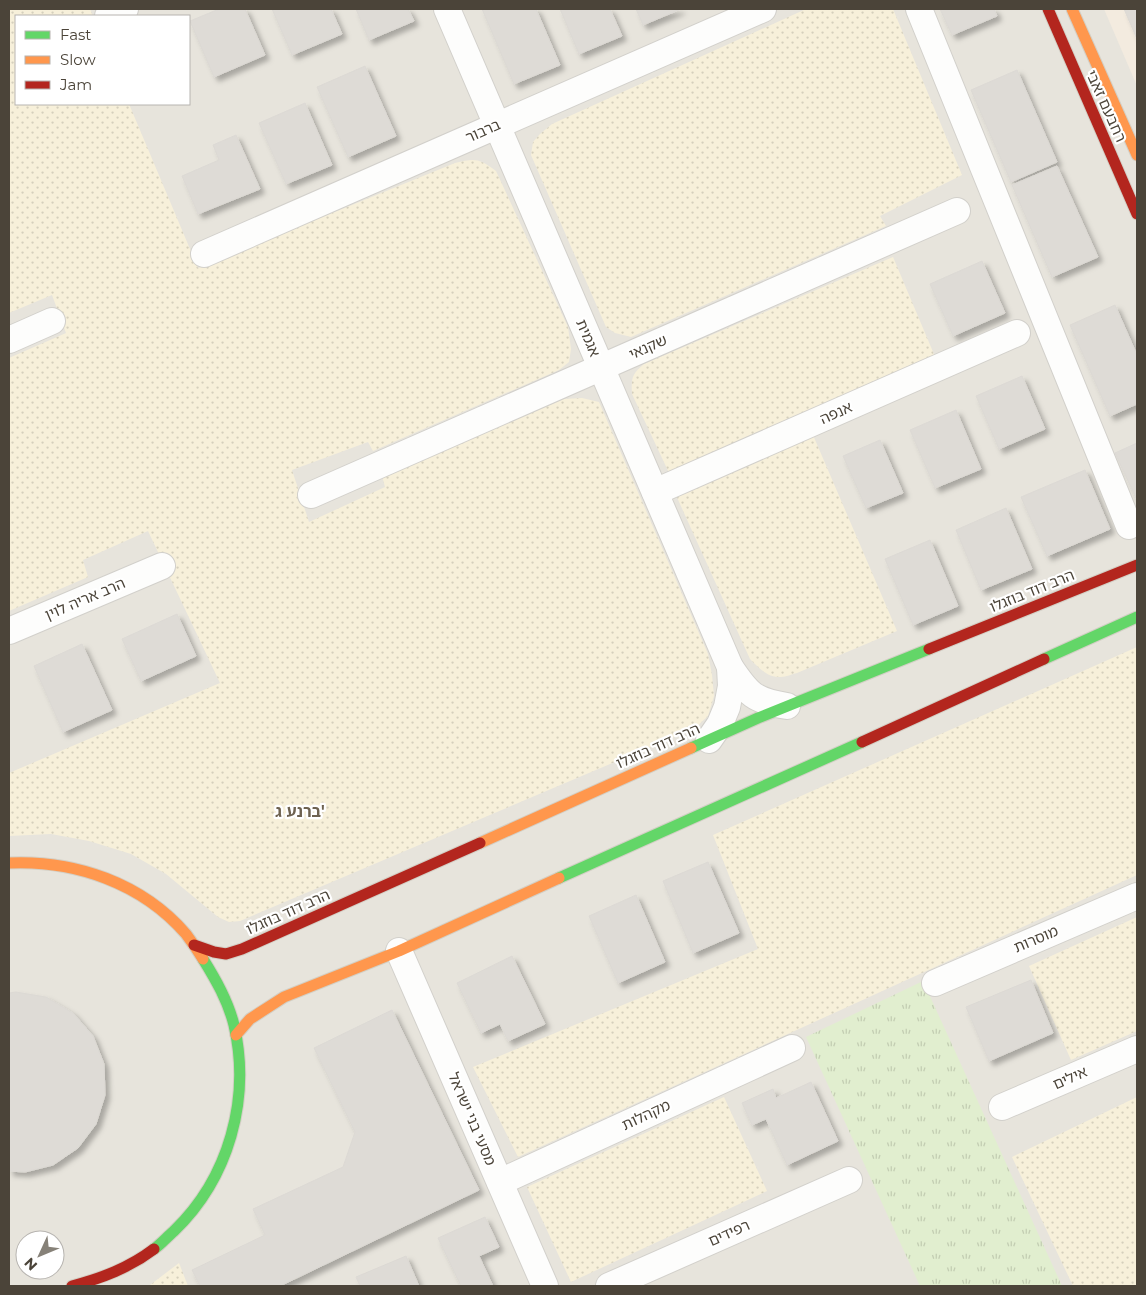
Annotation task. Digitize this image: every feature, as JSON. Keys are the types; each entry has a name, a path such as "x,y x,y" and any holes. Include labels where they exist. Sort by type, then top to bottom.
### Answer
{"street":[{"path":"110,15 125,9"},
{"name":"אגמית","path":"447,9 730,667 743,687 755,697 769,703 787,706"},
{"name":"ברבור","path":"204,254 763,9"},
{"path":"919,9 1129,526"},
{"name":"רחבעם זאבי","path":"1048,9 1137,214"},
{"name":"רחבעם זאבי","path":"1072,9 1137,155"},
{"name":"שקנאי","path":"311,495 956,211"},
{"path":"9,340 52,322"},
{"name":"אנפה","path":"654,492 1017,334"},
{"name":"הרב דוד בוזגלו","path":"194,945 226,954 242,950 787,706 1137,565"},
{"name":"הרב אריה לוין","path":"9,631 162,566"},
{"path":"236,1035 250,1019 284,997 400,951 1137,617"},
{"name":"אגמית","path":"709,740 720,724 727,707 731,686 730,667"},
{"path":"9,863 28,861 63,865 98,874 130,889 159,909 185,933 206,961 223,992 234,1026 240,1061 240,1096 234,1131 222,1165 205,1196 183,1224 156,1248 126,1267 94,1281 72,1286"},
{"name":"מוסרות","path":"935,983 1137,896"},
{"name":"מסעי בני ישראל","path":"400,951 545,1286"},
{"name":"מקהלות","path":"500,1182 792,1048"},
{"name":"אילים","path":"1002,1108 1137,1049"},
{"name":"רפידים","path":"609,1286 849,1180"}],"shaded area":[{"path":"9,9 1137,9 1137,1286 9,1286"},
{"path":"1104,9 1137,9 1137,86"}],"green space":[{"path":"923,981 1062,1286 920,1286 806,1037"}],"sand":[{"path":"9,9 90,9 93,15 15,15 15,105 129,105 198,268 455,163 467,160 481,161 496,171 568,327 571,349 569,362 559,370 373,451 368,442 292,470 309,522 385,487 382,476 564,399 582,398 599,402 708,654 714,696 708,716 695,728 240,921 229,922 218,917 166,874 131,854 89,841 51,834 9,836 9,773 220,683 148,531 83,560 88,577 9,611 9,358 66,333 52,295 9,313"},
{"path":"806,9 893,9 962,175 880,216 886,226 631,337 615,333 606,327 531,155 533,142 552,124"},
{"path":"893,257 936,359 670,475 632,394 633,377 644,364"},
{"path":"813,435 897,631 797,673 785,677 776,677 764,672 750,659 675,493"},
{"path":"1137,647 1137,875 518,1157 473,1067 758,949 713,835"},
{"path":"1137,917 1137,1031 1071,1060 1029,966"},
{"path":"724,1097 767,1191 571,1282 527,1187"},
{"path":"1137,1097 1137,1286 1073,1286 1012,1157"},
{"path":"179,1263 188,1286 149,1286 150,1285"}],"building":[{"path":"219,9 245,9 265,55 214,77 190,21"},
{"path":"272,9 331,9 342,34 292,55"},
{"path":"356,9 408,9 414,21 369,40"},
{"path":"482,9 536,9 560,65 514,84"},
{"path":"560,9 610,9 622,36 579,54"},
{"path":"636,9 681,9 643,25"},
{"path":"940,9 994,9 997,16 952,35"},
{"path":"1124,9 1137,9 1137,39"},
{"path":"365,66 396,136 348,157 317,87"},
{"path":"1017,70 1057,162 1011,182 971,90"},
{"path":"305,103 332,165 286,184 259,123"},
{"path":"236,135 260,189 198,214 182,176 219,160 213,145"},
{"path":"1057,166 1098,257 1052,277 1012,185"},
{"path":"982,261 1005,313 953,336 930,284"},
{"path":"1115,305 1137,355 1137,404 1110,416 1070,325"},
{"path":"1022,376 1045,429 999,449 976,396"},
{"path":"956,410 981,469 935,488 910,430"},
{"path":"880,440 903,493 866,508 843,456"},
{"path":"1137,443 1137,500 1115,453"},
{"path":"1085,470 1110,529 1047,556 1021,497"},
{"path":"1006,508 1032,569 981,590 956,530"},
{"path":"930,540 958,606 913,625 885,559"},
{"path":"177,614 196,656 141,681 122,639"},
{"path":"82,644 112,710 63,732 34,666"},
{"path":"708,862 739,933 693,953 663,881"},
{"path":"636,895 665,962 618,983 589,916"},
{"path":"512,956 545,1024 508,1041 500,1024 481,1033 457,983"},
{"path":"1031,980 1053,1033 989,1061 966,1007"},
{"path":"16,992 46,997 73,1013 93,1036 104,1064 105,1095 96,1124 78,1148 53,1165 25,1172 9,1171 9,993"},
{"path":"392,1010 479,1190 280,1286 200,1286 192,1270 265,1235 253,1209 343,1167 355,1132 314,1048"},
{"path":"811,1082 838,1141 787,1165 766,1119 752,1125 742,1103 773,1089 776,1098"},
{"path":"485,1217 499,1247 479,1256 493,1286 461,1286 438,1238"},
{"path":"406,1256 419,1286 360,1286 356,1277"}],"traffic: fast":[{"path":"1044,659 1137,617"},
{"path":"691,748 758,718 929,649"},
{"path":"559,878 862,742"},
{"path":"154,1249 193,1210 209,1187 222,1162 231,1136 237,1109 240,1081 239,1053 234,1025 221,991 203,959"}],"traffic: slow":[{"path":"1072,9 1137,155"},
{"path":"480,843 691,748"},
{"path":"9,863 34,863 82,871 106,878 128,888 168,916 186,934 203,959"},
{"path":"236,1035 250,1019 284,997 399,951 559,878"}],"traffic: jam":[{"path":"1048,9 1137,214"},
{"path":"929,649 1137,565"},
{"path":"862,742 1044,659"},
{"path":"194,945 226,954 242,949 480,843"},
{"path":"72,1286 115,1272 135,1262 154,1249"}],"district":[{"name":"ברנע ג'","path":"300,811"}]}
